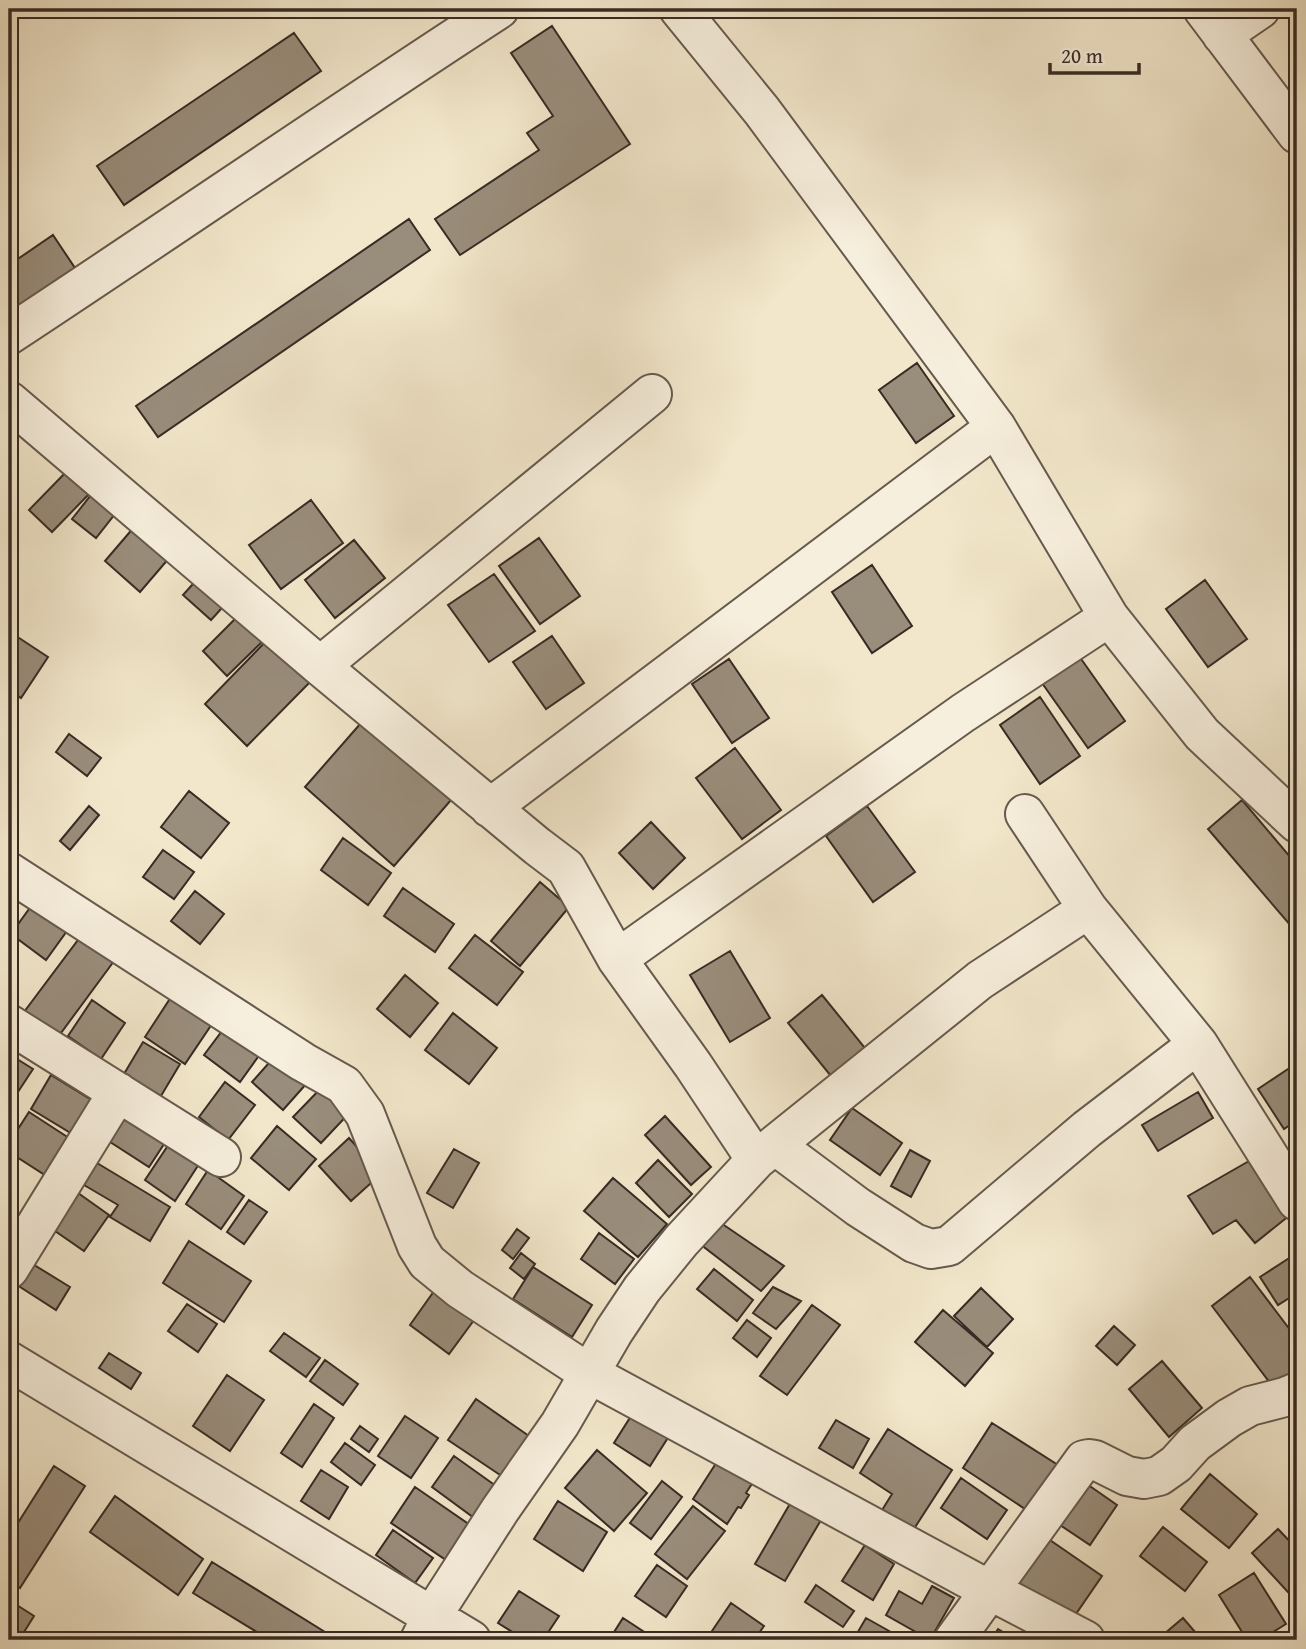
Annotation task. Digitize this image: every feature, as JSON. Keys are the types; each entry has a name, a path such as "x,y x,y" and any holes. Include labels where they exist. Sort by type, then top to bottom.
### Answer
{"street":[{"path":"9,335 499,9"},
{"path":"679,9 762,111 996,427 1109,617 1202,734 1297,823"},
{"path":"1260,9 1212,22 1297,134"},
{"path":"320,666 652,394"},
{"path":"9,401 320,666 566,868 617,959 693,1065 766,1153 914,1243 931,1249 949,1245 1087,1129 1198,1044"},
{"path":"490,808 996,427"},
{"path":"617,959 963,713 1109,617"},
{"path":"1025,814 1088,909 1198,1044 1297,1201"},
{"path":"9,872 303,1062 344,1085 365,1114 417,1246 427,1262 460,1289 590,1374 1085,1640"},
{"path":"426,1628 500,1510 560,1424 614,1331 642,1289 681,1241 766,1153 980,980 1088,909"},
{"path":"9,1024 221,1157"},
{"path":"9,1269 118,1093"},
{"path":"9,1361 426,1628 471,1640"},
{"path":"954,1640 1084,1460 1095,1460 1127,1476 1143,1479 1159,1476 1176,1464 1195,1443 1229,1418 1250,1406 1297,1392"}],"building":[{"path":"552,26 630,144 460,255 435,219 539,150 527,133 553,116 511,53"},
{"path":"294,33 321,71 124,205 97,166"},
{"path":"409,219 430,250 158,437 136,406"},
{"path":"53,235 81,277 9,325 9,265"},
{"path":"917,363 954,416 916,443 879,390"},
{"path":"9,411 25,425 9,444"},
{"path":"69,469 92,491 52,532 29,510"},
{"path":"91,495 115,514 96,538 72,519"},
{"path":"311,500 343,543 281,589 249,545"},
{"path":"135,526 170,557 140,592 105,561"},
{"path":"539,538 580,596 540,624 499,566"},
{"path":"354,540 385,578 335,618 305,580"},
{"path":"872,565 912,626 872,653 832,592"},
{"path":"202,574 230,599 211,620 183,595"},
{"path":"494,574 535,631 489,662 448,605"},
{"path":"1205,580 1247,639 1208,667 1166,609"},
{"path":"240,614 265,639 227,676 203,651"},
{"path":"10,632 48,657 21,698 9,690"},
{"path":"272,635 315,677 247,746 205,704"},
{"path":"552,636 584,683 546,709 513,662"},
{"path":"1079,656 1125,721 1088,748 1042,683"},
{"path":"729,659 769,718 732,743 692,684"},
{"path":"1040,697 1080,756 1040,784 1000,725"},
{"path":"368,715 457,793 394,866 305,787"},
{"path":"69,734 101,758 87,776 56,752"},
{"path":"735,748 781,810 742,839 696,778"},
{"path":"189,791 229,823 201,858 161,827"},
{"path":"1242,800 1297,865 1297,933 1208,829"},
{"path":"89,806 99,815 70,850 60,841"},
{"path":"867,806 915,872 873,902 826,836"},
{"path":"651,822 685,858 653,889 619,853"},
{"path":"343,838 391,873 368,905 321,870"},
{"path":"163,850 194,872 174,899 143,877"},
{"path":"540,882 569,907 520,966 491,941"},
{"path":"403,888 454,924 435,952 384,916"},
{"path":"195,891 224,914 200,944 171,921"},
{"path":"37,898 72,924 46,960 11,934"},
{"path":"84,932 117,957 58,1037 24,1012"},
{"path":"475,935 523,972 497,1005 449,968"},
{"path":"730,951 770,1018 730,1042 690,975"},
{"path":"405,975 438,1003 410,1037 377,1009"},
{"path":"175,991 216,1018 185,1064 145,1037"},
{"path":"822,995 869,1053 835,1081 788,1023"},
{"path":"92,1000 125,1023 101,1059 68,1036"},
{"path":"453,1013 497,1048 469,1084 425,1050"},
{"path":"228,1023 263,1050 240,1082 204,1055"},
{"path":"143,1042 180,1064 161,1096 124,1074"},
{"path":"9,1054 33,1069 12,1101 9,1098"},
{"path":"276,1055 307,1083 283,1110 252,1082"},
{"path":"1297,1063 1297,1120 1284,1129 1258,1089"},
{"path":"51,1075 98,1104 79,1138 31,1109"},
{"path":"225,1082 255,1105 228,1140 199,1117"},
{"path":"327,1082 354,1108 321,1143 293,1117"},
{"path":"1198,1092 1213,1118 1158,1151 1142,1125"},
{"path":"852,1108 902,1143 880,1175 830,1140"},
{"path":"29,1112 72,1140 48,1177 9,1152 9,1143"},
{"path":"123,1114 166,1141 149,1167 107,1140"},
{"path":"665,1116 711,1167 691,1185 645,1135"},
{"path":"277,1126 316,1159 289,1190 251,1158"},
{"path":"349,1138 381,1174 351,1201 319,1166"},
{"path":"169,1144 199,1164 175,1201 145,1180"},
{"path":"454,1149 479,1163 453,1208 427,1193"},
{"path":"910,1150 930,1161 911,1197 891,1186"},
{"path":"1256,1157 1290,1215 1255,1243 1236,1220 1213,1234 1188,1196"},
{"path":"658,1160 692,1194 669,1217 636,1183"},
{"path":"97,1163 170,1207 150,1241 110,1217 118,1205 84,1185"},
{"path":"208,1170 244,1196 221,1229 186,1204"},
{"path":"613,1178 667,1224 638,1257 584,1211"},
{"path":"71,1188 109,1215 84,1251 45,1224"},
{"path":"249,1200 267,1212 244,1244 227,1232"},
{"path":"718,1221 784,1266 761,1291 700,1244"},
{"path":"517,1229 529,1238 513,1259 502,1250"},
{"path":"599,1233 634,1259 615,1284 581,1259"},
{"path":"189,1241 251,1281 224,1322 163,1283"},
{"path":"521,1253 535,1264 524,1279 510,1268"},
{"path":"1297,1253 1297,1293 1278,1305 1260,1277"},
{"path":"31,1263 70,1287 56,1310 17,1285"},
{"path":"533,1267 592,1305 572,1337 513,1299"},
{"path":"714,1269 753,1300 737,1321 697,1289"},
{"path":"1250,1277 1297,1339 1297,1368 1273,1387 1212,1306"},
{"path":"437,1287 477,1316 449,1354 410,1325"},
{"path":"773,1287 801,1301 776,1329 753,1313"},
{"path":"981,1288 1013,1319 987,1347 954,1316"},
{"path":"187,1304 217,1324 198,1352 168,1331"},
{"path":"812,1305 840,1325 787,1395 760,1376"},
{"path":"943,1310 993,1353 965,1386 915,1342"},
{"path":"747,1320 771,1338 757,1357 733,1338"},
{"path":"1114,1326 1135,1345 1117,1365 1096,1346"},
{"path":"284,1333 320,1358 306,1377 270,1351"},
{"path":"109,1353 141,1373 131,1389 99,1368"},
{"path":"325,1360 358,1384 343,1405 310,1381"},
{"path":"1162,1361 1202,1408 1169,1437 1129,1389"},
{"path":"227,1375 264,1400 230,1451 193,1426"},
{"path":"9,1387 18,1393 9,1408"},
{"path":"476,1399 539,1443 512,1483 448,1440"},
{"path":"314,1404 334,1418 302,1467 281,1453"},
{"path":"633,1413 669,1436 650,1466 614,1443"},
{"path":"405,1416 438,1438 411,1478 378,1456"},
{"path":"836,1420 869,1439 853,1468 819,1448"},
{"path":"992,1423 1058,1465 1028,1511 963,1468"},
{"path":"360,1426 378,1439 369,1452 351,1439"},
{"path":"888,1429 952,1470 910,1535 879,1515 892,1494 860,1473"},
{"path":"345,1443 375,1465 361,1485 331,1462"},
{"path":"597,1450 647,1493 614,1531 565,1488"},
{"path":"454,1456 503,1491 481,1523 432,1487"},
{"path":"720,1457 755,1479 741,1508 738,1507 727,1524 693,1499"},
{"path":"54,1466 85,1486 20,1588 9,1580 9,1537"},
{"path":"321,1470 348,1487 329,1519 301,1501"},
{"path":"1210,1474 1257,1514 1229,1548 1181,1509"},
{"path":"961,1478 1007,1510 987,1539 941,1508"},
{"path":"662,1481 682,1497 651,1539 630,1523"},
{"path":"1084,1482 1117,1505 1090,1545 1057,1523"},
{"path":"415,1487 473,1527 449,1562 391,1523"},
{"path":"115,1496 203,1559 178,1595 90,1532"},
{"path":"558,1501 607,1532 583,1571 534,1539"},
{"path":"791,1502 821,1520 785,1581 755,1564"},
{"path":"693,1506 725,1531 687,1579 655,1554"},
{"path":"1163,1527 1207,1562 1185,1591 1140,1556"},
{"path":"1278,1529 1297,1549 1297,1602 1252,1553"},
{"path":"393,1530 433,1558 415,1583 376,1555"},
{"path":"1047,1538 1102,1576 1067,1627 1011,1589"},
{"path":"865,1545 894,1564 873,1600 842,1581"},
{"path":"212,1562 325,1632 320,1640 270,1640 193,1593"},
{"path":"657,1565 687,1586 666,1617 635,1596"},
{"path":"1254,1573 1286,1624 1260,1640 1247,1640 1219,1595"},
{"path":"816,1585 854,1611 843,1627 805,1602"},
{"path":"932,1586 954,1598 930,1640 886,1615 899,1591 922,1604"},
{"path":"519,1591 559,1616 543,1640 525,1640 498,1623"},
{"path":"9,1600 34,1616 19,1640 9,1640"},
{"path":"731,1603 764,1626 754,1640 724,1640 712,1631"},
{"path":"623,1618 652,1637 650,1640 609,1640"},
{"path":"866,1618 905,1640 860,1640 855,1637"},
{"path":"1183,1618 1202,1640 1157,1640"},
{"path":"998,1629 1016,1640 991,1640"}]}
